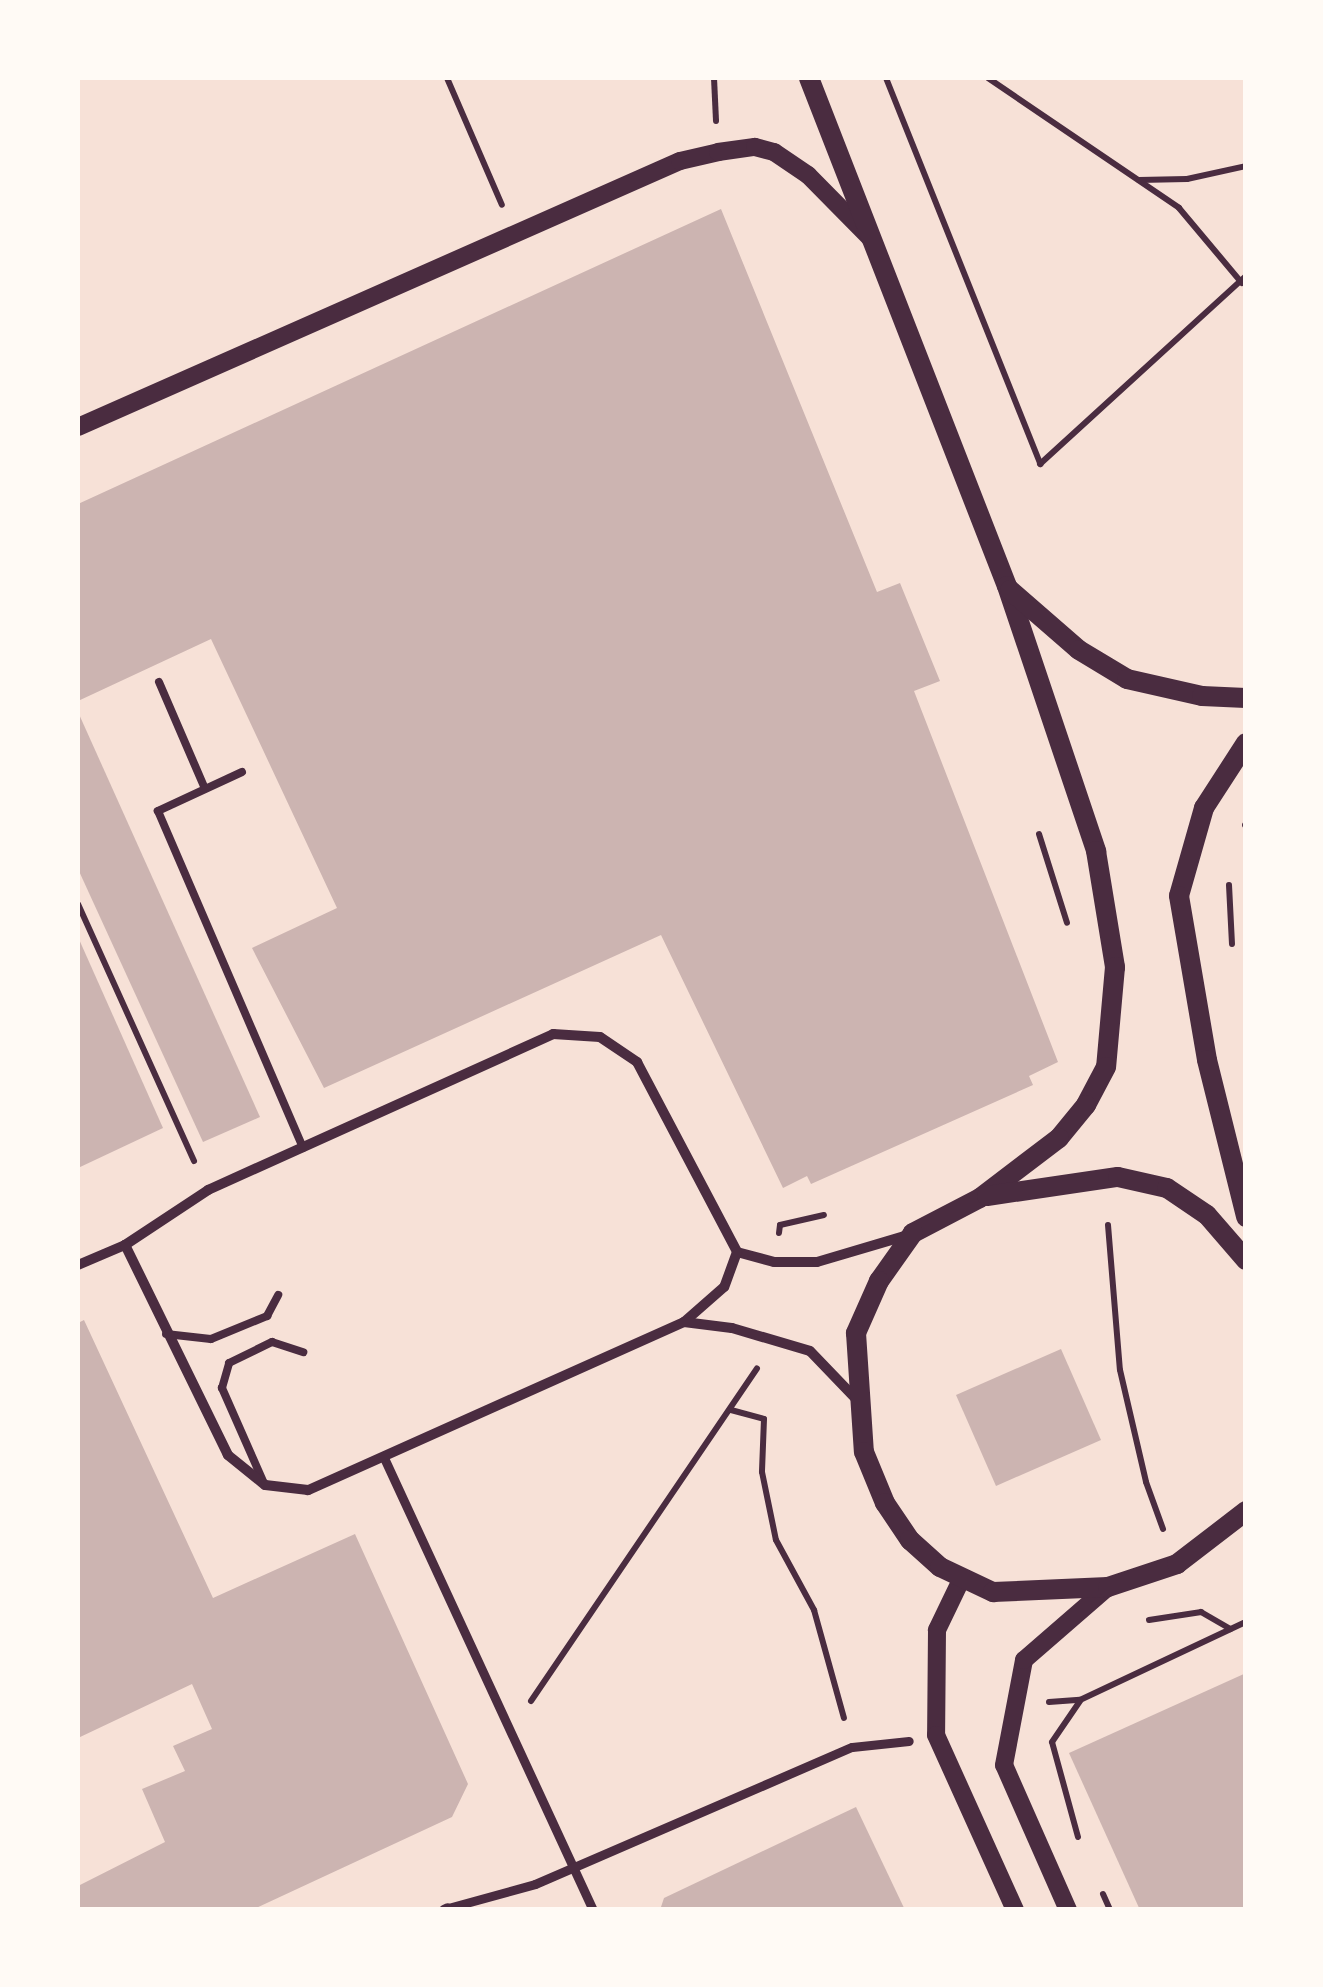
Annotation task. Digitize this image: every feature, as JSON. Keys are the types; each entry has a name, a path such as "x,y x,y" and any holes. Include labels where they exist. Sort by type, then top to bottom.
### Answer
{"main road":[{"path":"810,78 1007,586 1096,851 1108,908 1115,1014 1106,1067 1086,1105 1058,1138 980,1198 913,1233 879,1281 856,1333 864,1452 885,1503 910,1540 962,1578 993,1592 1108,1588 1177,1564 1241,1523"},
{"path":"1007,586 1079,650 1127,679 1202,696 1246,698"},
{"path":"1246,743 1204,808 1179,896 1207,1060 1246,1217"},
{"path":"980,1198 1118,1177 1167,1188 1207,1215 1246,1260"}],"street":[{"path":"78,427 680,161 755,147 808,175 876,244"},
{"path":"78,1265 126,1245 208,1190 553,1034 600,1037 638,1062 737,1252 774,1262 817,1262 913,1233"},
{"path":"126,1245 228,1456 265,1485 308,1490 385,1460 684,1322 724,1287 737,1252"},
{"path":"684,1322 766,1338 810,1352 858,1400"},
{"path":"385,1460 593,1910"},
{"path":"962,1578 937,1630 936,1735 1015,1910"},
{"path":"1068,1910 1004,1766 1024,1660 1108,1588"},
{"path":"446,1908 573,1867 852,1746 908,1742"}],"lane":[{"path":"159,682 205,789"},
{"path":"242,772 158,811 303,1148"},
{"path":"166,1334 210,1339 266,1316 278,1296"},
{"path":"265,1485 232,1418 222,1388 230,1363 272,1342 303,1352"}],"path":[{"path":"447,78 514,234"},
{"path":"886,78 1040,464 1244,280 1204,231 988,78"},
{"path":"1137,180 1186,180 1246,166"},
{"path":"1039,834 1069,929"},
{"path":"1229,886 1232,944"},
{"path":"78,904 194,1161"},
{"path":"1108,1225 1120,1370 1146,1482 1164,1529"},
{"path":"510,1731 731,1410 762,1361 766,1338"},
{"path":"731,1410 764,1419 762,1472 776,1540 814,1610 852,1746"},
{"path":"1149,1620 1201,1612 1230,1629"},
{"path":"1047,1702 1080,1700 1246,1622"},
{"path":"1080,1700 1052,1742 1080,1843"},
{"path":"1095,1876 1110,1910"}],"building":[{"path":"721,209 877,592 900,583 940,681 914,691 1058,1062 1029,1076 1033,1085 811,1184 807,1176 783,1188 661,935 324,1088 252,948 337,908 211,639 78,701 78,504"},
{"path":"78,712 260,1117 203,1142 78,869"},
{"path":"78,937 163,1128 78,1168"},
{"path":"84,1320 213,1598 355,1534 468,1784 452,1817 252,1910 78,1910 78,1886 165,1842 142,1789 185,1771 173,1746 212,1729 192,1684 78,1738 78,1323"},
{"path":"1061,1349 1101,1440 996,1486 956,1395"},
{"path":"1246,1673 1246,1910 1140,1910 1069,1753"},
{"path":"856,1807 905,1910 660,1910 664,1898"}]}
